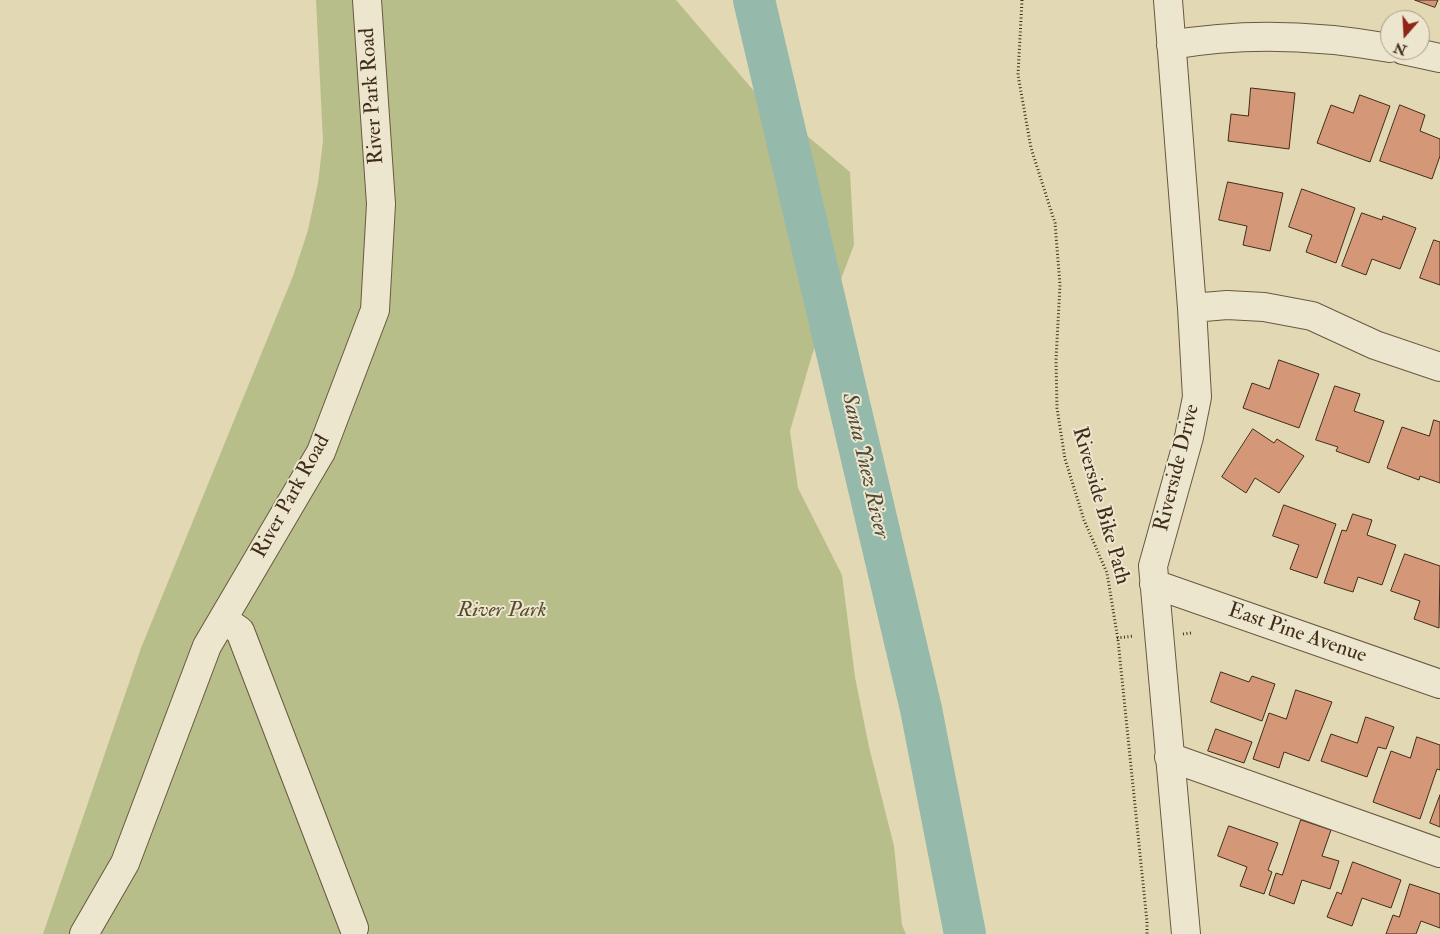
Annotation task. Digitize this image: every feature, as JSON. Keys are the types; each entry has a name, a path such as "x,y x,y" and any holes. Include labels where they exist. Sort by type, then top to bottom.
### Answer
{"street":[{"name":"River Park Road","path":"84,934 125,862 207,646 321,452 374,310 381,204 366,0"},
{"name":"Riverside Drive","path":"1168,0 1197,397 1189,436 1153,566 1170,758 1191,932"},
{"path":"1171,45 1203,40 1270,35 1353,42 1380,46"},
{"path":"1192,308 1227,305 1264,307 1312,316 1375,345 1440,366"},
{"name":"East Pine Avenue","path":"1154,584 1440,684"},
{"path":"223,619 240,631 354,928"},
{"path":"1170,758 1440,853"}],"path":[{"name":"Riverside Bike Path","path":"1022,0 1018,75 1031,148 1055,223 1060,276 1057,408 1065,459 1084,520 1107,573 1119,650 1147,934"}],"green space":[{"name":"River Park","path":"316,0 676,0 754,91 850,172 854,245 812,355 790,431 798,488 842,575 855,677 869,747 894,846 902,925 906,934 43,934 141,648 293,276 308,230 318,183 323,141"}],"building":[{"path":"1415,0 1438,0 1435,7"},
{"path":"1251,88 1295,93 1289,149 1228,141 1231,114 1248,116"},
{"path":"1360,95 1390,106 1370,162 1317,143 1331,105 1353,113"},
{"path":"1400,105 1425,115 1420,131 1440,139 1440,156 1432,179 1380,161"},
{"path":"1228,182 1283,193 1270,251 1243,245 1247,226 1219,220"},
{"path":"1302,189 1355,208 1336,263 1306,252 1312,235 1289,227"},
{"path":"1362,213 1382,220 1383,216 1416,228 1400,269 1372,259 1366,275 1342,266"},
{"path":"1434,240 1440,242 1440,285 1420,278"},
{"path":"1279,360 1319,374 1299,428 1243,408 1252,383 1269,389"},
{"path":"1335,386 1360,394 1354,411 1384,421 1369,463 1336,451 1338,447 1316,440"},
{"path":"1434,420 1440,422 1440,483 1420,476 1419,480 1387,468 1402,427 1429,436"},
{"path":"1253,429 1274,443 1277,439 1304,456 1279,493 1255,478 1246,493 1222,477"},
{"path":"1284,505 1336,524 1317,578 1290,569 1299,545 1273,536"},
{"path":"1353,514 1372,520 1367,535 1396,545 1382,585 1358,577 1353,592 1324,583 1342,530 1346,531"},
{"path":"1405,554 1440,566 1439,628 1414,619 1420,601 1391,591"},
{"path":"1221,672 1249,682 1252,676 1275,684 1262,721 1211,702"},
{"path":"1296,690 1332,702 1309,761 1284,752 1279,768 1253,759 1269,713 1286,719"},
{"path":"1366,717 1394,727 1386,749 1378,747 1367,777 1321,761 1331,734 1357,743"},
{"path":"1216,729 1252,742 1244,763 1208,751"},
{"path":"1417,737 1440,745 1440,770 1437,769 1420,819 1373,802 1391,751 1410,758"},
{"path":"1440,795 1440,827 1430,823"},
{"path":"1301,820 1331,830 1322,856 1339,861 1330,889 1302,880 1294,904 1269,895 1276,873 1282,875"},
{"path":"1229,826 1278,843 1268,870 1272,872 1264,894 1240,886 1247,867 1218,856"},
{"path":"1353,862 1401,880 1391,908 1362,898 1352,926 1327,917 1337,892 1341,894"},
{"path":"1410,884 1440,894 1440,928 1421,921 1416,934 1386,934 1393,915 1399,917"}],"waterway":[{"name":"Santa Ynez River","path":"754,0 921,709 965,934"}]}
